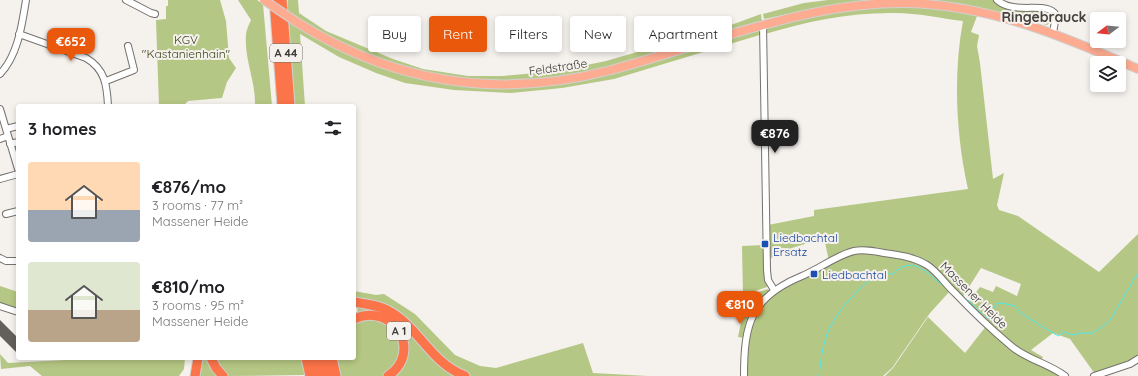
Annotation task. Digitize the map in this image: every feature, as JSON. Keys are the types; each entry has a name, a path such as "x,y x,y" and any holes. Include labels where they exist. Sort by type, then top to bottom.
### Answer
{"highway":[{"name":"A 44","path":"274,0 281,104"},
{"name":"A 44","path":"282,0 290,104"},
{"path":"356,302 386,308 398,316 412,329 440,361 465,376"},
{"name":"A 1","path":"356,318 367,315 380,316 390,322 400,332 404,347 402,361 399,367 388,376"},
{"path":"195,376 198,368 198,360"},
{"path":"212,360 216,368 223,376"},
{"path":"306,360 310,376"},
{"path":"315,360 319,376"},
{"path":"323,360 327,376"},
{"path":"333,360 337,376"},
{"path":"336,360 337,376"}],"main road":[{"name":"Feldstraße","path":"264,0 328,41 388,67 454,82 507,85 559,80 610,70 763,24 829,9 905,3 946,5 984,13 1053,33 1138,69"}],"street":[{"path":"0,74 8,63 19,34 26,0"},
{"path":"996,0 1008,6 1042,6 1050,8 1056,16 1053,33"},
{"path":"128,1 155,14"},
{"path":"763,24 767,270 768,280 774,290"},
{"path":"19,34 86,58 100,69 106,81 108,104"},
{"path":"106,81 134,70 128,46"},
{"path":"0,109 16,163"},
{"path":"6,129 16,126"},
{"path":"0,139 8,136"},
{"path":"10,144 16,142"},
{"path":"0,180 16,175"},
{"path":"6,214 16,212"},
{"name":"Massener Heide","path":"744,376 745,349 749,324 758,305 774,290 788,282 854,251 864,250 904,256 921,262 933,269 968,307 1010,345 1065,376"},
{"path":"0,258 6,261 16,261"},
{"path":"0,306 16,311"},
{"path":"1094,376 1130,364 1138,359"}],"green space":[{"name":"KGV \"Kastanienhain\"","path":"168,0 220,0 226,21 229,58 236,68 227,82 222,98 188,101 185,104 159,104 156,20 166,19 166,6 168,6"},
{"path":"238,0 257,0 263,4 272,104 255,104 254,88 248,62 246,44 246,31 251,20"},
{"path":"288,0 298,0 299,13 326,31 368,49 368,52 376,52 423,69 468,76 503,76 558,71 606,61 637,52 662,52 610,67 559,78 505,83 455,79 389,64 322,34 288,11"},
{"path":"828,0 881,0 827,6 764,19 763,14 804,3"},
{"path":"916,0 993,0 1007,9 1046,8 1052,15 1052,21 1047,25 986,9 948,2"},
{"path":"888,7 937,8 977,16 971,32 979,35 977,46 993,179 1004,173 997,205 999,210 1018,216 1099,272 1138,234 1138,358 1095,374 1070,339 1053,333 1031,350 1043,357 1041,360 1023,353 967,304 980,287 993,292 996,286 1017,296 1021,284 981,268 962,298 929,264 864,248 829,261 824,238 792,248 769,259 768,225 814,216 814,210 968,189 961,148 957,105 958,62 963,21 908,13 874,13 826,19 765,34 765,28 831,12"},
{"path":"761,14 762,23 732,32 732,25"},
{"path":"289,22 318,39 345,52 416,77 454,85 509,88 559,83 676,52 703,52 614,79 562,88 511,93 454,90 405,83 376,73 339,57 300,34 305,104 294,104"},
{"path":"763,29 763,34 732,43 732,37"},
{"path":"766,245 767,287 743,295 742,246"},
{"path":"859,252 904,257 927,266 950,291 930,313 892,368 883,376 746,376 748,339 757,311 775,291 845,256"},
{"path":"0,286 16,291 16,307 0,303"},
{"path":"768,289 769,291 759,302 753,313 744,338 738,337 744,308 741,297"},
{"path":"356,291 376,295 384,294 415,314 455,355 480,366 496,368 583,343 593,373 648,376 471,376 458,371 441,360 400,315 356,301"},
{"path":"357,304 385,310 460,376 393,376 404,364 398,325 358,314"},
{"path":"928,317 965,353 987,325 1009,346 1062,376 885,376 893,368"},
{"path":"380,318 398,333 400,361 385,376 340,376 337,360 356,360 356,322"},
{"path":"0,354 8,363 65,360 185,360 184,369 179,376 42,376 30,366 1,369"},
{"path":"200,360 209,360 218,376 197,376"},
{"path":"216,360 302,360 306,375 226,376"}],"building":[{"path":"0,320 16,336 16,352 0,336"}],"waterway":[{"path":"819,376 823,348 830,328 848,302 868,281 881,274 893,274 900,268 912,265 924,270 941,284"},
{"path":"985,316 988,319 996,304 1002,303 1015,306 1022,314 1058,336 1064,332 1073,335 1080,333 1093,333 1110,320 1138,273"},
{"path":"946,280 964,297"},
{"path":"968,300 982,314"}],"place":[{"name":"Liedbachtal Ersatz","path":"765,244"},
{"name":"Liedbachtal","path":"814,274"}],"district":[{"name":"Ringebrauck","path":"1044,17"}]}
